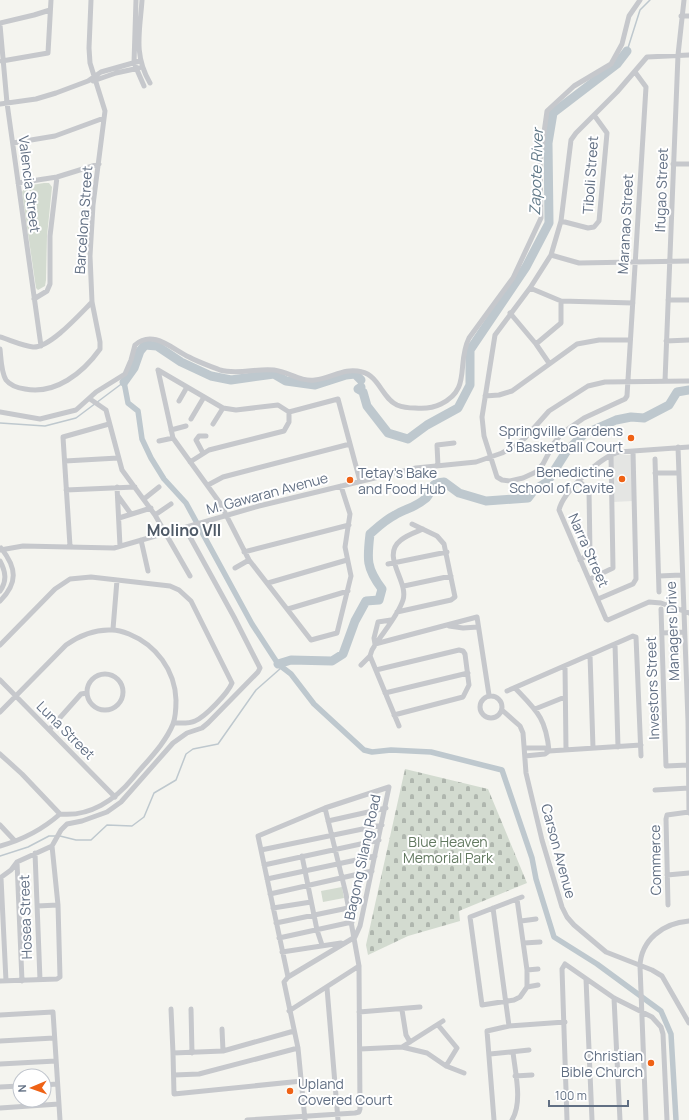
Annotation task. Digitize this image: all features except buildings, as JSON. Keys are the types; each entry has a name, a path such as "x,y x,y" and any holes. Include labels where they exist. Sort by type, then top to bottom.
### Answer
{"street":[{"path":"2,61 48,53 50,0"},
{"name":"Barcelona Street","path":"0,349 4,377 12,385 20,388 39,390 48,389 62,384 77,373 100,349 92,302 90,256 93,205 99,164 104,105 94,78 89,48 91,0"},
{"path":"136,0 134,63 144,86"},
{"path":"142,0 140,61 150,83"},
{"path":"0,412 30,418 44,418 76,410 92,400 96,392 125,374 129,368 135,345 142,339 152,339 166,343 190,358 220,370 237,372 274,370 308,380 316,380 344,370 362,372 373,378 390,400 404,407 429,408 441,404 451,398 461,385 463,378 462,361 464,348 469,338 513,278 541,218 540,161 547,112 550,106 574,86 611,64 622,44 630,16 640,0"},
{"name":"Ifugao Street","path":"665,381 671,261 673,164 678,55 681,16 684,0"},
{"name":"Valencia Street","path":"41,346 7,103 2,61 0,24 50,10"},
{"path":"681,16 689,16"},
{"path":"490,458 484,436 482,417 495,335 530,288 551,255 560,221 571,140 635,72 647,57 689,55"},
{"path":"94,78 101,72 140,61"},
{"path":"0,104 36,99 94,78 142,67"},
{"name":"Maranao Street","path":"490,458 499,480 510,481 530,476 543,464 554,443 562,433 604,407 626,399 646,87 635,72"},
{"name":"Tiboli Street","path":"560,221 588,228 594,227 599,221 607,133 594,115"},
{"path":"13,143 54,136 104,118"},
{"path":"18,183 57,177 99,164"},
{"path":"673,164 689,164"},
{"path":"34,299 46,291 50,284 50,236 57,177"},
{"path":"551,255 579,263 689,261"},
{"path":"530,288 561,301 633,303"},
{"path":"668,300 689,300"},
{"path":"536,344 561,323 561,301"},
{"path":"0,337 33,347 41,346 68,326 92,302"},
{"path":"510,313 536,344 549,363"},
{"path":"485,396 499,395 512,391 577,344 599,340 629,340"},
{"path":"666,341 689,340"},
{"path":"341,486 350,514 345,547 351,576 337,633 311,640 249,560 208,485 173,438 158,370 223,408 236,410 278,405 289,412 338,400 360,481"},
{"name":"M. Gawaran Avenue","path":"0,549 23,546 70,546 106,549 167,534 226,516 360,481 416,468 476,462 490,458 515,446 525,438 554,407 588,386 605,382 689,381"},
{"path":"179,401 187,387"},
{"path":"191,419 204,397"},
{"path":"92,400 106,410 122,470 151,508 190,576"},
{"path":"213,424 223,408"},
{"path":"190,462 203,453 284,431 289,422 289,412"},
{"path":"70,546 63,436 109,424"},
{"path":"171,430 186,426"},
{"path":"203,453 196,440 199,436 206,436"},
{"path":"159,441 173,438"},
{"path":"438,466 437,445 454,443"},
{"path":"208,485 223,477 350,444"},
{"name":"Managers Drive","path":"678,447 682,575 686,612 684,632 689,813"},
{"name":"Narra Street","path":"686,612 660,603 649,602 608,620 606,619 559,510 561,504 579,481 594,466 611,455 633,451 689,447"},
{"path":"598,599 633,584 636,579 633,451"},
{"path":"590,579 613,568 611,455"},
{"path":"65,461 118,458"},
{"path":"655,459 659,592"},
{"path":"656,473 679,473"},
{"path":"579,481 589,490 590,553 580,560"},
{"path":"66,490 134,487"},
{"path":"144,499 159,487"},
{"path":"117,488 120,546"},
{"path":"118,496 131,514"},
{"path":"155,515 171,504"},
{"path":"119,518 151,508"},
{"path":"397,612 453,599 455,595 447,552 441,540 412,524"},
{"path":"244,552 349,525"},
{"path":"52,846 18,862 1,878 3,981 57,979 60,977 58,905 52,846 61,830 67,824 82,821 106,812 121,802 173,743 187,733 202,728 208,723 255,676 260,668 187,528"},
{"path":"361,665 370,656 375,644 397,612 402,600 404,586 394,564 394,553 398,543 423,529"},
{"path":"141,540 148,571"},
{"path":"0,549 10,562 13,578 10,590 0,601"},
{"path":"388,564 447,552"},
{"path":"235,568 249,560"},
{"path":"268,583 347,560"},
{"path":"0,562 5,573 6,580 0,591"},
{"path":"658,576 682,575"},
{"path":"404,586 451,576"},
{"path":"0,645 61,583 82,578 170,586 185,595 190,601 232,683 229,690 200,719 191,723 174,723"},
{"path":"113,629 117,580"},
{"path":"288,609 348,591"},
{"name":"Investors Street","path":"661,609 666,766 688,765"},
{"path":"375,644 448,626 462,620 477,617 489,695 480,703 480,709 488,718 494,718 499,715 502,710"},
{"path":"375,644 374,638 378,622 392,620"},
{"path":"448,626 463,628 478,626"},
{"path":"0,712 66,645 78,637 96,631 113,629 141,639 162,658 170,673 176,693 174,723 155,751 122,791 98,807 83,813 74,815 60,814 22,774 0,754"},
{"path":"662,633 684,632"},
{"path":"507,691 633,636 636,637 641,756"},
{"path":"615,644 618,747"},
{"path":"376,670 461,650 465,654 469,687 463,698 394,715"},
{"path":"590,655 593,748"},
{"path":"370,656 399,726"},
{"path":"565,666 566,750"},
{"path":"385,693 468,673"},
{"path":"102,674 111,674 119,679 123,687 124,696 120,704 113,710 104,711 95,708 89,702 87,693 88,684 94,677 102,674"},
{"name":"Luna Street","path":"0,680 115,797"},
{"path":"515,688 535,709 545,725 549,750"},
{"path":"49,730 81,694 87,693"},
{"name":"Carson Avenue","path":"489,695 498,697 501,701 502,710 520,726 523,733 526,773 542,840 562,907 567,917 606,952 662,976 689,1023"},
{"path":"535,709 565,697"},
{"path":"525,748 566,750 641,745"},
{"path":"525,756 545,754 549,750"},
{"name":"Bagong Silang Road","path":"288,977 342,943 355,937 360,926 386,808 389,787 325,808"},
{"path":"655,790 689,788"},
{"path":"247,1120 338,1117 359,1112 360,1109 359,966 352,922 325,808 259,835 258,839 288,977 284,982 298,1048 305,1118"},
{"path":"328,821 386,808"},
{"name":"Commerce","path":"668,905 667,815 689,813"},
{"path":"0,846 15,841 45,827 60,814"},
{"path":"0,825 15,841"},
{"path":"261,850 382,825"},
{"path":"264,864 379,840"},
{"name":"Hosea Street","path":"35,853 40,980"},
{"path":"302,856 304,872 317,930 322,945"},
{"path":"267,879 375,856"},
{"path":"18,862 22,980"},
{"path":"270,894 372,872"},
{"path":"667,875 689,874"},
{"path":"520,898 527,970 527,987 520,997 506,1002 482,1005 470,920 472,916 493,908 520,898"},
{"path":"273,908 311,902"},
{"path":"37,906 58,905"},
{"path":"276,923 348,908"},
{"path":"493,908 509,1026"},
{"path":"521,920 536,919"},
{"path":"646,1120 643,1012 640,966 641,954 645,945 653,937 674,924 689,921"},
{"path":"279,938 352,922"},
{"path":"524,943 540,942"},
{"path":"282,952 342,943"},
{"path":"567,1120 565,1022 562,969 565,964 614,998 643,1012 657,1022 663,1034 667,1120"},
{"path":"289,1011 327,988 359,966"},
{"path":"527,970 538,969"},
{"path":"586,979 592,1120"},
{"path":"527,987 538,985"},
{"path":"327,988 338,1117"},
{"path":"614,998 620,1120"},
{"path":"360,1012 402,1010 420,1007"},
{"path":"171,1009 174,1094 302,1081"},
{"path":"190,1009 192,1053"},
{"path":"402,1010 406,1035 410,1042"},
{"path":"0,1015 53,1012 60,1120"},
{"path":"402,1047 443,1021"},
{"path":"494,1120 487,1031 509,1026 565,1022"},
{"path":"438,1025 457,1048 446,1066"},
{"path":"222,1030 223,1051"},
{"path":"173,1053 223,1051 294,1031"},
{"path":"0,1040 54,1038"},
{"path":"360,1049 402,1047 427,1053 446,1066 464,1073"},
{"path":"174,1075 199,1074 298,1048"},
{"path":"490,1054 529,1050"},
{"path":"512,1120 517,1108 513,1052"},
{"path":"0,1064 56,1061"},
{"path":"515,1076 532,1075"},
{"path":"52,1084 57,1084"},
{"path":"0,1087 12,1086"},
{"path":"0,1108 58,1104"}],"shaded area":[{"name":"Benedictine School of Cavite","path":"619,455 631,455 633,501 613,502 613,457"}],"green space":[{"path":"49,183 52,187 47,236 46,280 45,286 38,290 36,288 22,192 26,186"},
{"name":"Blue Heaven Memorial Park","path":"405,769 488,789 527,883 459,911 460,921 408,936 368,955 366,945"},
{"path":"342,887 344,898 323,902 321,891"}],"waterway":[{"name":"Zapote River","path":"627,51 640,10 650,0"},
{"name":"Zapote River","path":"361,387 358,389 363,392 367,406 388,433 408,439 427,425 458,408 470,385 470,350 526,267 549,223 548,143 553,113 617,64 627,51"},
{"name":"Zapote River","path":"124,382 134,368 140,351 145,345 157,346 181,362 211,376 231,380 274,374 286,381 315,385 346,375 355,374 361,380"},
{"name":"Zapote River","path":"0,423 45,426 76,418 124,382"},
{"path":"124,382 128,403 138,411 142,439 151,458 164,479 186,503 252,624 278,664 291,674 314,704 364,750 372,752 391,750 431,752 502,770 532,858 536,879 554,937 597,964 661,1011 671,1034 676,1120"},
{"path":"278,664 291,660 332,661 343,654 355,621 366,601 379,600 382,589 370,569 368,557 370,534 391,517 422,502 428,496 435,484 444,482 459,493 486,501 528,498 534,490 547,482 566,452 584,434 616,420 631,417 644,418 669,405 677,392 689,390"},
{"path":"60,836 76,840 91,840 107,825 132,826 144,817 154,793 176,780 186,754 193,749 218,744 256,690 281,668"},
{"path":"0,856 28,847 49,836 56,836"}],"place":[{"name":"Springville Gardens 3 Basketball Court","path":"631,438"},
{"name":"Benedictine School of Cavite","path":"622,479"},
{"name":"Tetay's Bake and Food Hub","path":"350,480"},
{"name":"Christian Bible Church","path":"651,1063"},
{"name":"Upland Covered Court","path":"290,1091"}],"district":[{"name":"Molino VII","path":"184,530"}]}
